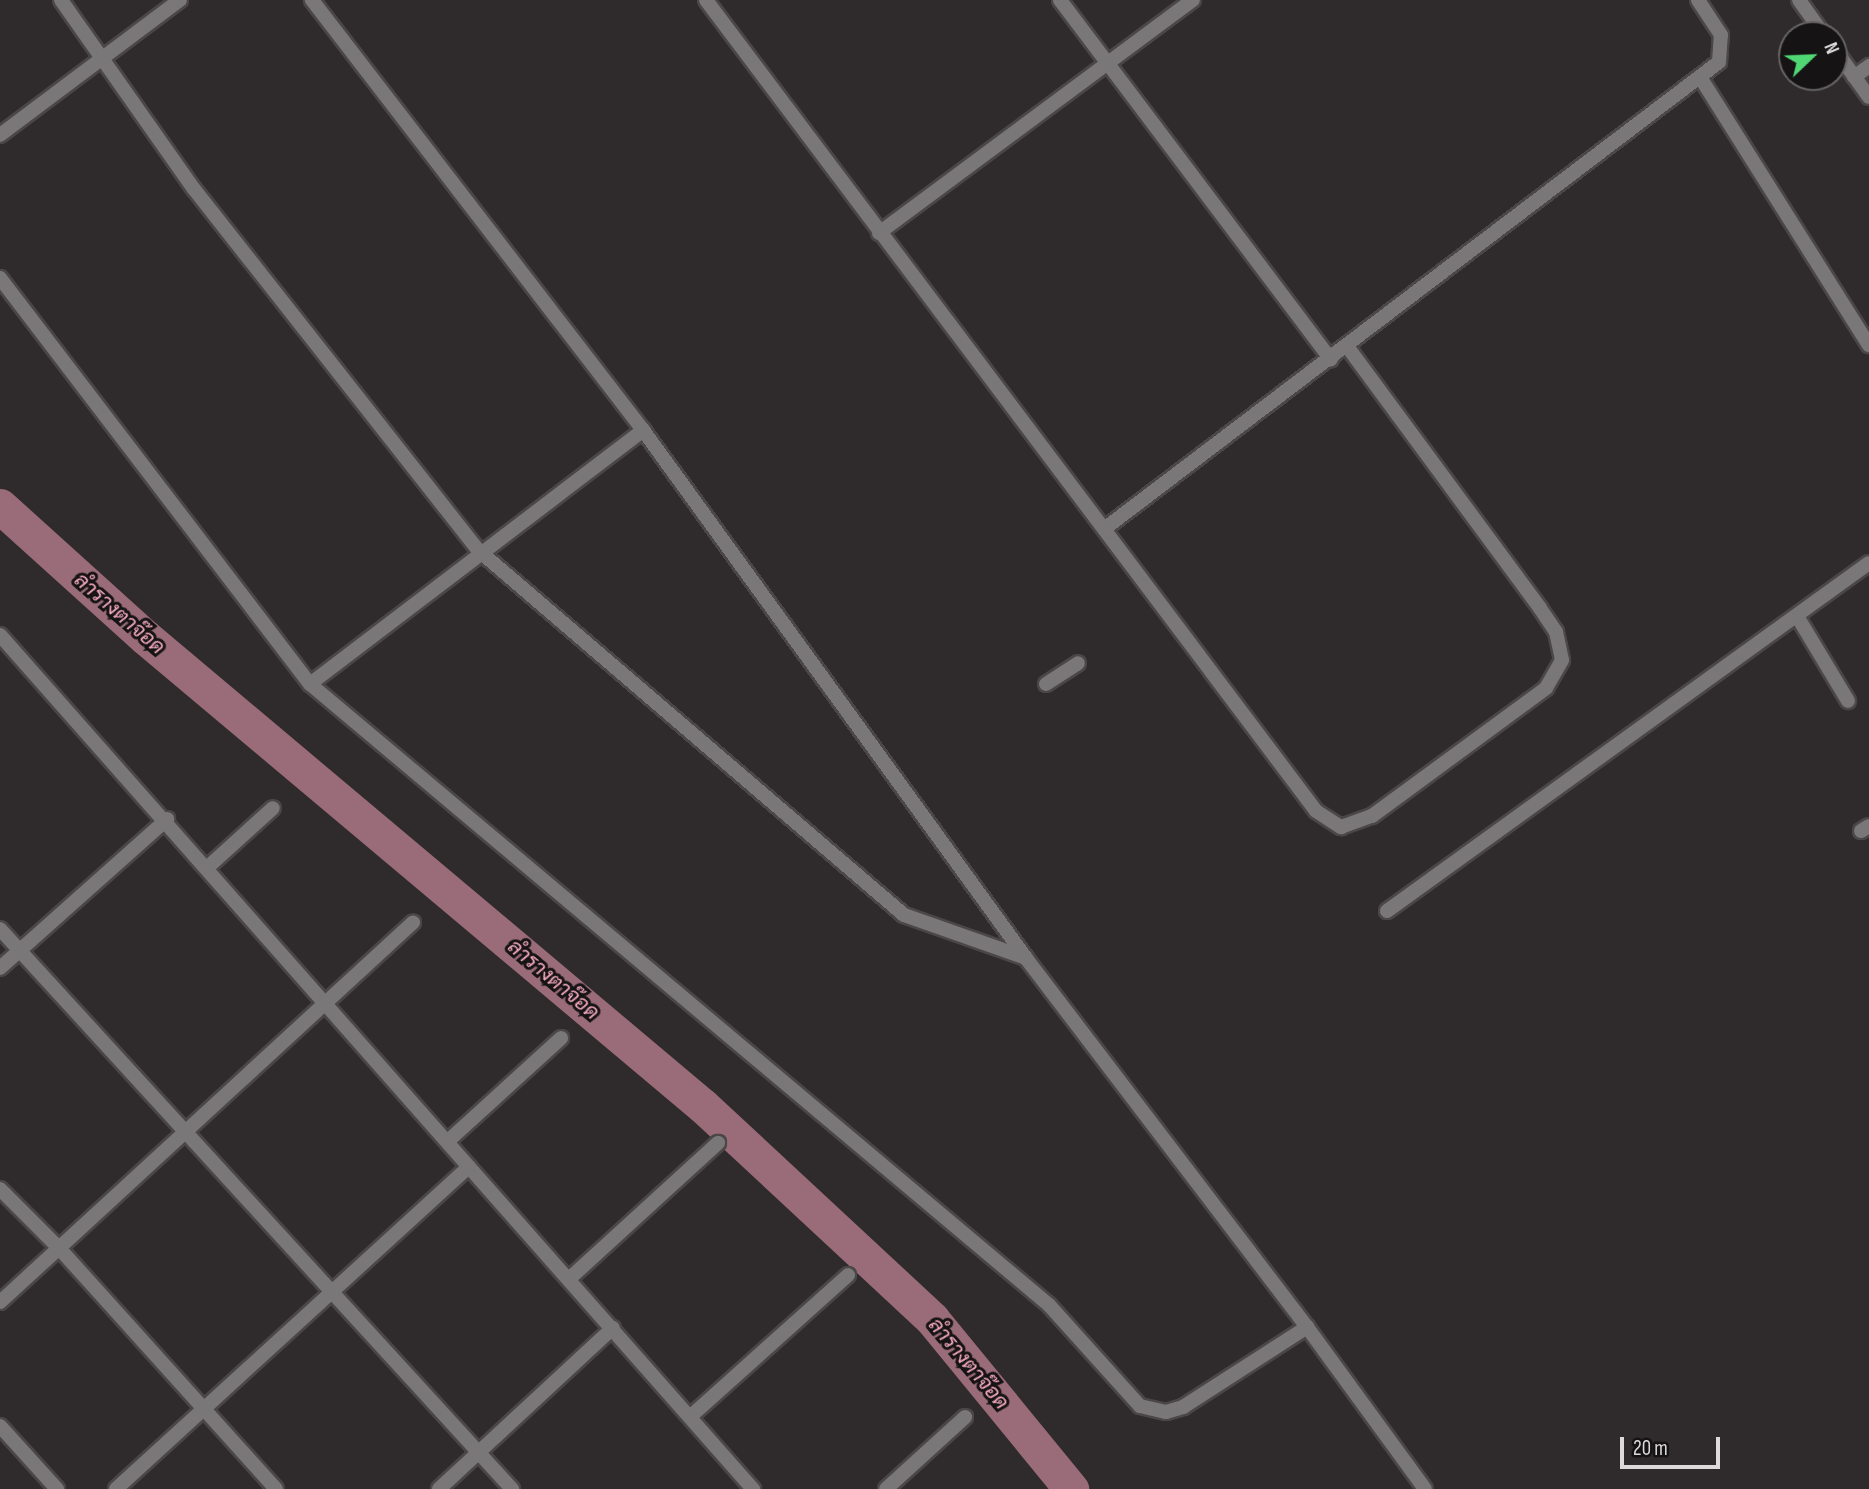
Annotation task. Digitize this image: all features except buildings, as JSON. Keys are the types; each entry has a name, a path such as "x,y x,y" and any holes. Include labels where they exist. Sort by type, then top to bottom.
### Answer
{"street":[{"path":"61,0 194,189 478,550 904,915 1026,958"},
{"path":"0,135 180,0"},
{"path":"312,0 643,430 1026,958 1307,1327 1425,1489"},
{"path":"706,0 879,233 1108,526 1330,824 1357,825 1546,688 1562,660 1556,632 1347,346"},
{"path":"1059,0 1331,359"},
{"path":"879,233 1194,0"},
{"path":"1108,526 1700,77 1724,49 1698,0"},
{"path":"1799,0 1814,21"},
{"path":"1854,77 1869,66"},
{"path":"1848,68 1869,97"},
{"path":"1700,77 1869,345"},
{"path":"0,278 310,684 1049,1306 1140,1406 1166,1412 1183,1407 1307,1327"},
{"path":"310,684 478,550 643,430"},
{"path":"1387,911 1869,563"},
{"path":"1797,616 1848,701"},
{"path":"0,635 209,866 469,1167 753,1489"},
{"path":"1046,684 1078,663"},
{"path":"209,866 274,808"},
{"path":"0,968 167,819"},
{"path":"0,1302 325,1000 412,923"},
{"path":"0,929 512,1489"},
{"path":"447,1141 561,1038"},
{"path":"569,1279 718,1143"},
{"path":"117,1489 331,1288 469,1167"},
{"path":"0,1189 59,1248 276,1489"},
{"path":"691,1416 848,1275"},
{"path":"439,1489 613,1328"},
{"path":"886,1489 965,1417"},
{"path":"0,1426 57,1489"}],"waterway":[{"name":"ลำรางตาจ๊อด","path":"0,506 145,637 703,1106 932,1319 1071,1489"}]}
